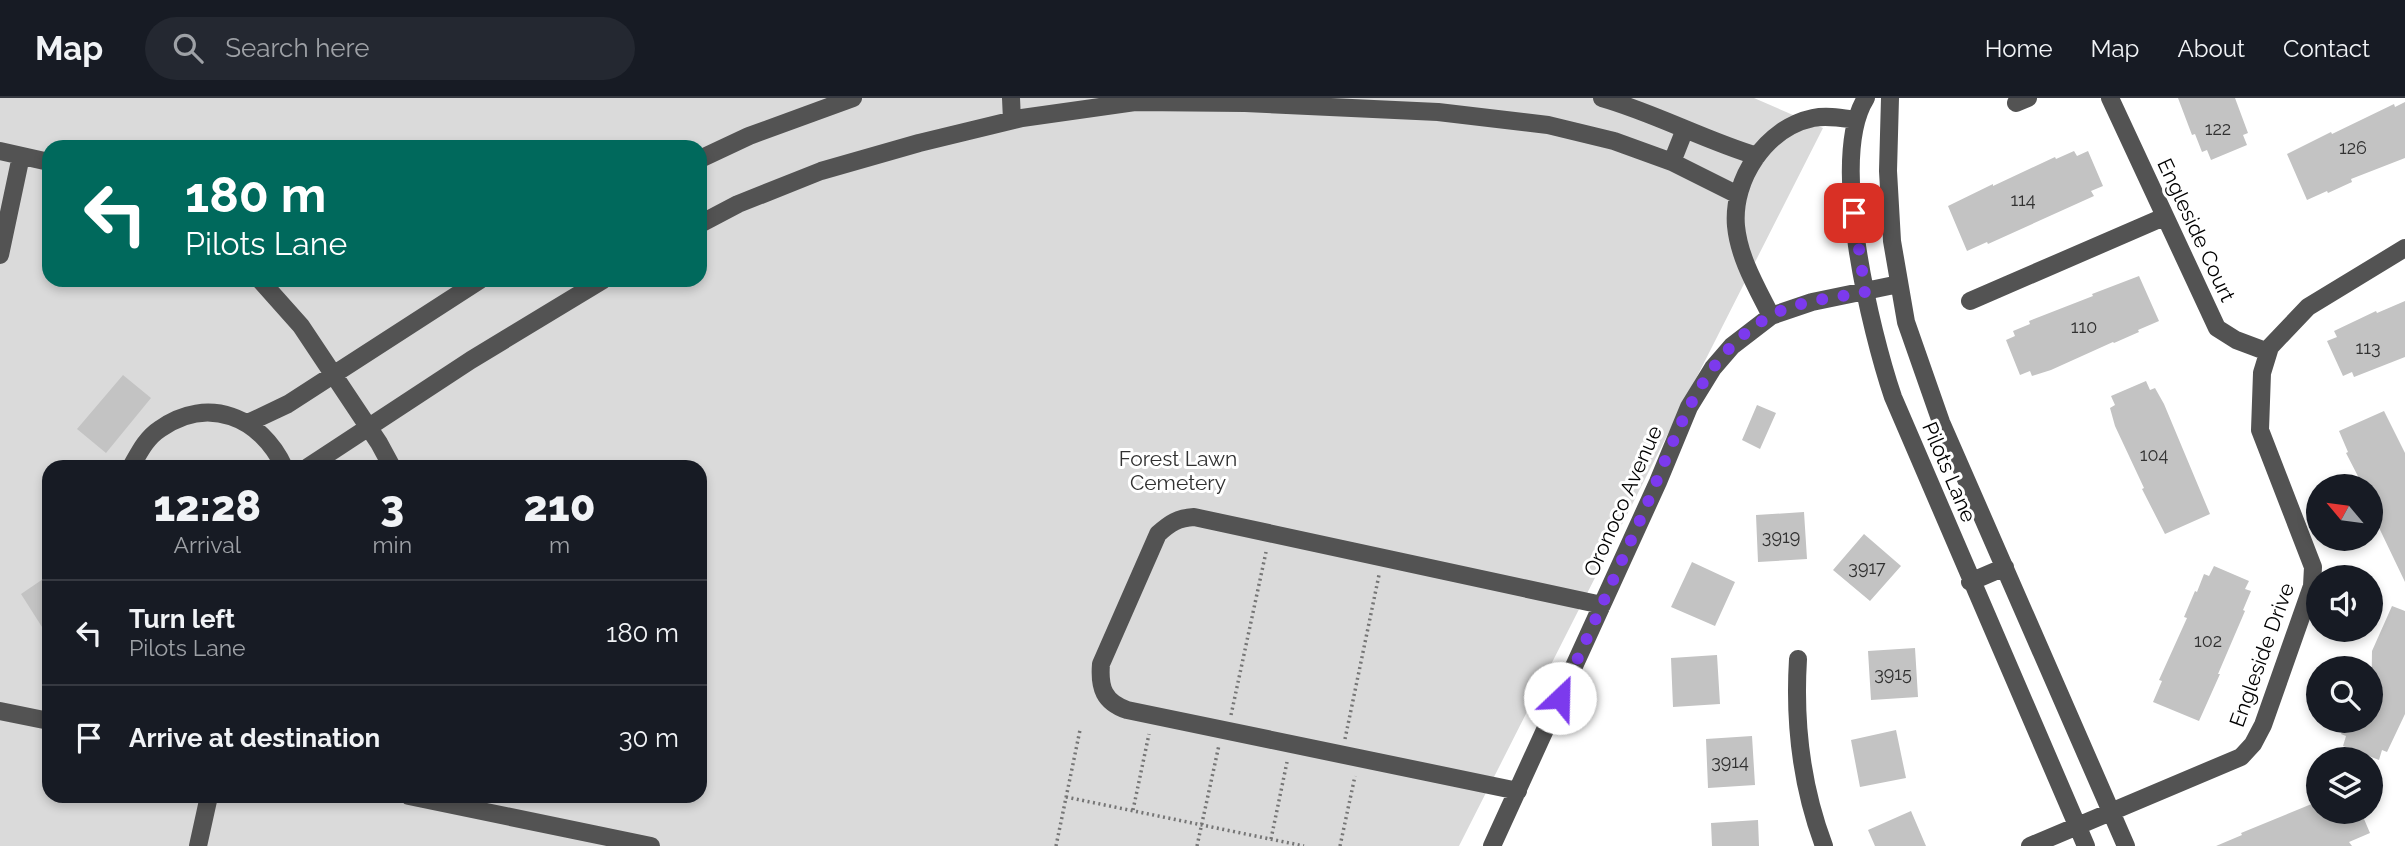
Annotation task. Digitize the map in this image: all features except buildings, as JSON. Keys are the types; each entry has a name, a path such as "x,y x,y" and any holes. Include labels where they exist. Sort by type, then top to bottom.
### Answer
{"street":[{"path":"707,156 761,131 853,98"},
{"path":"1011,98 1012,120"},
{"path":"1602,98 1757,156"},
{"name":"Pilots Lane","path":"1866,98 1852,134 1852,186 1856,239 1865,292 1884,371 1970,582 2086,846"},
{"name":"Pilots Lane","path":"1890,98 1888,171 1892,241 1906,321 1941,422 2126,846"},
{"name":"Engleside Court","path":"2110,98 2217,328 2236,340 2268,352"},
{"path":"707,220 738,204 821,171 1012,120 1135,102 1245,103 1438,112 1548,125 1614,141 1672,162 1738,194"},
{"path":"1771,316 1742,257 1736,226 1738,194 1757,156 1774,136 1800,122 1822,117 1856,120"},
{"path":"1672,162 1685,129"},
{"path":"0,151 42,161"},
{"path":"0,255 21,156"},
{"path":"1970,301 2164,217"},
{"name":"Engleside Drive","path":"2030,846 2241,757 2253,744 2263,725 2312,586 2313,567 2260,430 2262,373 2268,352 2285,329 2308,307 2405,248"},
{"name":"Oronoco Avenue","path":"1492,846 1658,482 1689,407 1713,368 1732,346 1771,316 1812,302 1899,284"},
{"path":"266,287 301,326 388,460"},
{"path":"248,424 288,404 469,287"},
{"path":"319,460 471,360 591,287"},
{"path":"135,460 142,447 158,430 179,418 202,413 226,415 248,424 264,435 281,460"},
{"path":"1518,791 1114,705 1104,695 1099,679 1101,664 1158,534 1170,523 1181,518 1194,517 1602,605"},
{"path":"1970,582 2004,568"},
{"path":"1798,659 1798,738 1803,777 1810,808 1824,846"},
{"path":"0,711 42,720"},
{"path":"198,846 207,803"},
{"path":"455,803 622,843 650,846"}],"path":[{"path":"1197,846 1270,533"},
{"path":"1340,846 1350,756 1382,558"},
{"path":"1133,810 1153,715"},
{"path":"1056,846 1080,730"},
{"path":"1271,839 1291,744"},
{"path":"1066,797 1304,846"}],"green space":[{"name":"Forest Lawn Cemetery","path":"0,98 1754,98 1823,128 1459,846 0,846"}],"route":[{"path":"1560,698 1689,407 1713,368 1732,346 1771,316 1812,302 1865,292 1854,213"}]}
